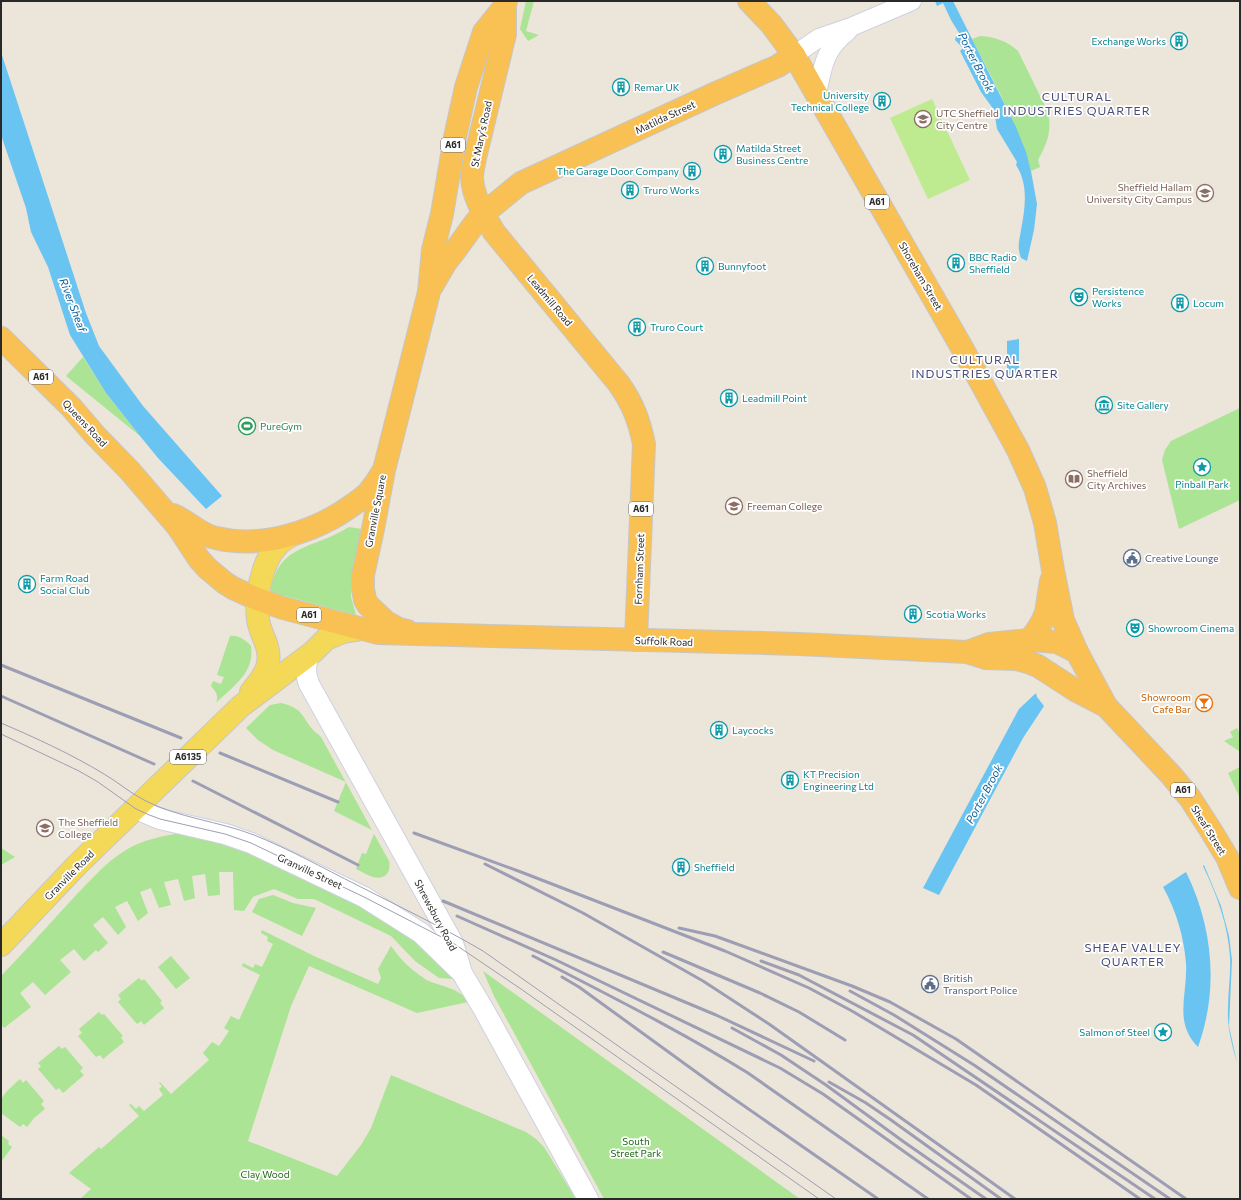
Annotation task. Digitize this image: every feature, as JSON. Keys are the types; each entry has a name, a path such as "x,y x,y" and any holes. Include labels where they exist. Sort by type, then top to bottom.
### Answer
{"highway":[{"name":"Shoreham Street","path":"750,1 794,55 961,346 1018,450 1035,488 1045,523 1064,620 1077,652"},
{"name":"St Mary's Road","path":"429,292 446,262 483,214 472,178 480,136 505,34 506,4"},
{"name":"St Mary's Road","path":"384,470 429,292 433,250 442,214 455,137 466,87 484,32 506,4"},
{"name":"Matilda Street","path":"483,214 521,183 778,66 794,55"},
{"name":"Leadmill Road","path":"483,214 494,232 619,384"},
{"name":"Queens Road","path":"1,338 76,412 130,471 165,511 204,564 225,583 257,599"},
{"name":"Fornham Street","path":"619,384 634,408 644,444 636,640"},
{"name":"Granville Square","path":"292,535 322,523 346,510 368,494 384,470"},
{"name":"Granville Square","path":"384,470 363,575 362,589 368,605 386,622 399,629 420,634"},
{"name":"Queens Road","path":"165,511 215,538 247,541 275,539 292,535"},
{"name":"Shoreham Street","path":"1030,640 1046,612 1053,570"},
{"name":"A61","path":"257,599 283,608 362,629"},
{"name":"Suffolk Road","path":"362,629 378,633 799,644 967,652 986,658 1006,659"},
{"name":"Suffolk Road","path":"967,652 989,644 1030,640 1057,642 1077,652"},
{"name":"A61","path":"1006,659 1030,640"},
{"name":"Sheaf Street","path":"1077,652 1106,706 1171,775 1190,798 1226,857 1240,888"},
{"name":"Sheaf Street","path":"1006,659 1028,662 1038,666 1075,690 1106,706"}],"main road":[{"name":"Granville Square","path":"257,599 259,586 269,559 277,546 292,535"},
{"name":"Granville Road","path":"241,706 265,674 268,664 268,645 258,620 257,599"},
{"name":"Granville Road","path":"1,945 77,865 241,706 313,652 326,639 343,632 362,629"},
{"name":"Shrewsbury Road","path":"313,652 306,662 306,675 309,684 453,943 462,973 588,1199"},
{"name":"Granville Street","path":"136,809 160,819 225,834 251,843 364,897 421,933 462,973"}],"street":[{"name":"Matilda Street","path":"794,55 820,38 851,28 912,1"},
{"name":"Matilda Street","path":"817,94 822,68 829,50 836,40 851,28"}],"green space":[{"path":"526,1 534,1 526,31 539,35 528,41 520,29"},
{"path":"980,36 1000,40 1018,51 1048,112 1049,131 1046,143 1038,160 1040,167 1031,171 1026,154 1012,120 972,39"},
{"path":"932,99 970,180 928,199 890,118"},
{"path":"83,357 106,393 140,436 66,376"},
{"name":"Pinball Park","path":"1240,408 1240,500 1179,529 1162,460 1165,450 1171,441"},
{"path":"349,527 362,529 351,581 351,597 356,615 270,592 273,579 278,569 291,555"},
{"path":"230,636 242,638 251,646 250,664 236,685 216,703 216,694 211,686 213,681 221,684 224,677 217,675"},
{"path":"281,703 294,707 298,710 314,731 321,737 346,782 273,750 258,740 246,728 270,705"},
{"path":"1237,728 1240,734 1239,751 1224,741 1233,737 1230,732"},
{"path":"1240,767 1240,798 1228,773"},
{"path":"346,782 372,830 334,811"},
{"path":"181,833 212,839 242,850 362,907 392,924 424,946 447,970 453,979 439,978 415,961 391,936 314,899 298,899 274,889 253,897 244,911 234,910 233,872 219,872 220,895 208,896 205,874 192,876 195,898 184,901 178,879 164,882 171,905 159,908 151,888 140,892 148,913 138,921 127,901 115,907 126,927 118,935 103,917 93,925 108,943 98,952 96,950 84,961 74,949 60,960 71,972 45,995 33,982 20,993 31,1007 4,1028 1,1024 1,976 100,870 119,854 145,841"},
{"path":"374,834 389,861 390,866 387,874 380,878 356,869 362,853 366,854"},
{"path":"1,848 15,857 1,865"},
{"path":"273,895 293,903 316,908 302,936 252,912 259,899"},
{"name":"Clay Wood","path":"262,930 314,956 378,984 381,978 378,969 391,946 406,964 419,975 431,982 455,990 468,1002 417,1013 309,966 291,1006 248,1141 337,1176 361,1145 371,1128 391,1075 526,1132 544,1147 576,1199 80,1199 91,1189 69,1173 99,1147 101,1149 139,1116 129,1105 131,1104 136,1109 139,1106 144,1111 163,1095 159,1089 162,1086 159,1083 160,1082 171,1094 209,1060 203,1053 212,1042 219,1046 229,1031 224,1028 231,1016 239,1020 260,975 242,966 243,963 253,968 255,964 262,967 273,944 267,941 268,937 261,933"},
{"path":"171,956 190,978 176,989 158,967"},
{"name":"South Street Park","path":"483,971 800,1199 604,1199 494,996"},
{"path":"139,978 142,981 144,979 162,1001 160,1003 164,1008 144,1025 141,1021 137,1024 118,1002 121,999 118,995"},
{"path":"99,1012 102,1015 104,1014 123,1036 121,1038 124,1042 103,1059 100,1055 96,1057 78,1036 82,1033 79,1029"},
{"path":"59,1046 62,1049 65,1047 83,1068 80,1071 84,1075 63,1093 59,1088 56,1090 38,1069 41,1066 38,1063"},
{"path":"20,1079 23,1083 26,1080 44,1101 41,1104 45,1109 34,1118 27,1127 23,1124 20,1127 1,1113 1,1099"},
{"path":"1,1135 9,1141 8,1144 12,1147 1,1162"}],"water":[{"name":"Porter Brook","path":"935,1 953,1 1016,127 1026,152 1037,204 1034,230 1027,261 1021,258 1019,251 1025,197 1023,180 1016,165 1017,162 997,129 994,110 981,92 960,51 963,48 955,40 959,33 943,3 937,6"},
{"name":"River Sheaf","path":"1,52 86,313 99,346 143,406 222,496 206,509 158,458 106,393 70,335 48,267 31,232 26,208 1,135"},
{"path":"1019,339 1019,377 1007,378 1007,341"},
{"name":"Porter Brook","path":"1036,693 1037,697 1044,706 1023,738 939,895 923,888 1019,709"},
{"path":"1204,865 1221,906 1229,936 1232,960 1229,1026 1237,1063 1228,1022 1230,963 1227,933 1221,910 1203,866"},
{"path":"1186,872 1202,914 1210,958 1211,981 1209,1003 1205,1025 1198,1047 1190,1037 1186,1028 1183,1007 1186,974 1185,953 1172,905 1163,887"}],"tram line":[{"path":"1,723 40,740 79,760 109,777 144,800 170,811 240,830 267,840 468,942 483,951 836,1199"},
{"path":"1,734 79,771 98,782 136,809 160,819 225,834 251,843 364,897 453,943 521,989 819,1199"}],"railway":[{"path":"1,665 181,738"},
{"path":"1,696 154,764"},
{"path":"220,753 338,802"},
{"path":"193,781 358,865"},
{"path":"414,833 521,872 725,951 809,988 852,1011 976,1085 1140,1199"},
{"path":"485,864 583,913 703,981 769,1024 1015,1199"},
{"path":"443,901 716,1015 814,1061"},
{"path":"457,916 556,960 780,1068 823,1094 971,1199"},
{"path":"679,928 715,936 852,986 890,1002 956,1039 1186,1199"},
{"path":"663,952 760,993 799,1012 845,1040"},
{"path":"533,956 615,998 722,1057 748,1073 928,1199"},
{"path":"761,961 799,975 913,1035 1155,1199"},
{"path":"562,977 579,987 714,1085 878,1199"},
{"path":"850,991 894,1015 974,1065 1170,1199"},
{"path":"732,1028 781,1055 826,1085 986,1199"},
{"path":"829,1082 866,1103 891,1120 1001,1199"}],"place":[{"name":"Exchange Works","path":"1179,41"},
{"name":"Remar UK","path":"621,87"},
{"name":"University Technical College","path":"882,101"},
{"name":"UTC Sheffield City Centre","path":"923,119"},
{"name":"Matilda Street Business Centre","path":"723,154"},
{"name":"The Garage Door Company","path":"692,171"},
{"name":"Truro Works","path":"630,190"},
{"name":"Sheffield Hallam University City Campus","path":"1205,193"},
{"name":"BBC Radio Sheffield","path":"956,263"},
{"name":"Bunnyfoot","path":"705,266"},
{"name":"Persistence Works","path":"1079,297"},
{"name":"Locum","path":"1180,303"},
{"name":"Truro Court","path":"637,327"},
{"name":"Leadmill Point","path":"729,398"},
{"name":"Site Gallery","path":"1104,405"},
{"name":"PureGym","path":"247,426"},
{"name":"Pinball Park","path":"1202,467"},
{"name":"Sheffield City Archives","path":"1074,479"},
{"name":"Freeman College","path":"734,506"},
{"name":"Creative Lounge","path":"1132,558"},
{"name":"Farm Road Social Club","path":"27,584"},
{"name":"Scotia Works","path":"913,614"},
{"name":"Showroom Cinema","path":"1135,628"},
{"name":"Showroom Cafe Bar","path":"1204,703"},
{"name":"Laycocks","path":"719,730"},
{"name":"KT Precision Engineering Ltd","path":"790,780"},
{"name":"The Sheffield College","path":"45,828"},
{"name":"Sheffield","path":"681,867"},
{"name":"British Transport Police","path":"930,984"},
{"name":"Salmon of Steel","path":"1163,1032"}],"district":[{"name":"CULTURAL INDUSTRIES QUARTER","path":"1077,104"},
{"name":"CULTURAL INDUSTRIES QUARTER","path":"985,367"},
{"name":"SHEAF VALLEY QUARTER","path":"1133,955"}]}
